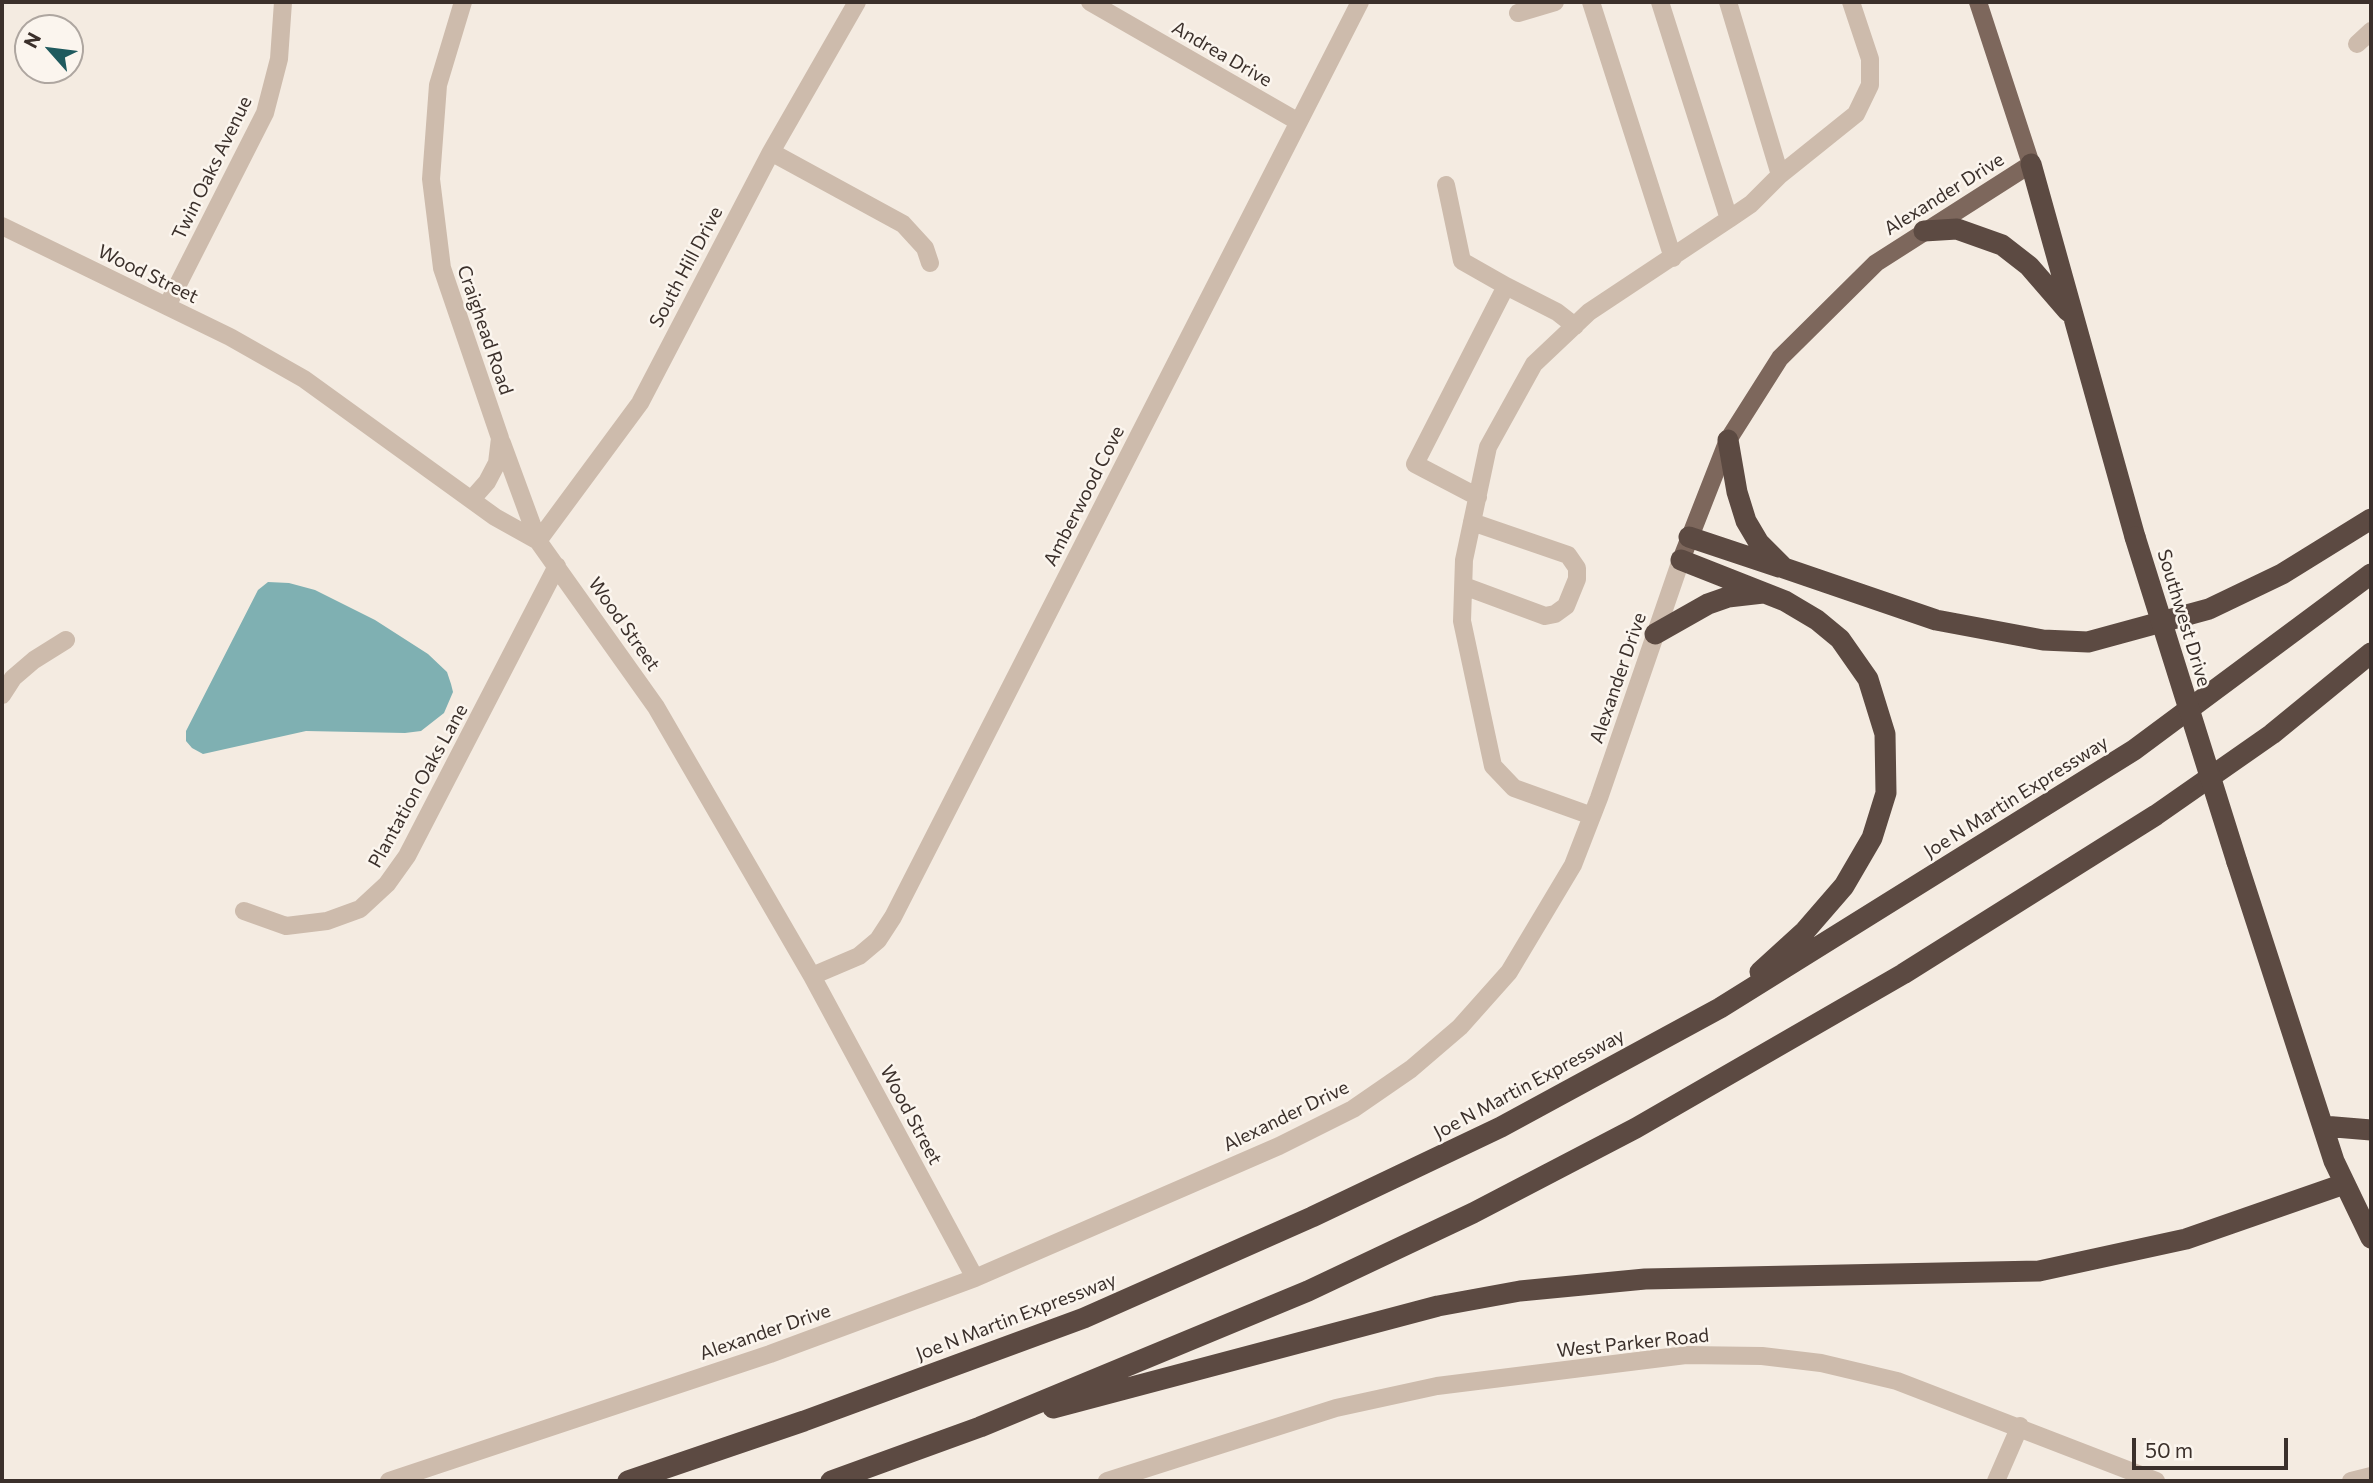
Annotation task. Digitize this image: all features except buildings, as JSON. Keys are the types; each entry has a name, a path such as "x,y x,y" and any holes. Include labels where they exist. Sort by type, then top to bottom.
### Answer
{"highway":[{"name":"Southwest Drive","path":"2031,164 2135,537 2237,862 2323,1126 2344,1184 2371,1238"},
{"path":"1924,231 1957,229 2002,245 2029,266 2074,318"},
{"path":"1728,440 1737,492 1746,521 1759,543 1784,568"},
{"path":"1689,537 1936,620 2007,635 2088,642 2235,600 2371,519"},
{"path":"1681,560 1785,601 1817,620 1840,639 1868,679 1885,734 1888,758 1886,793 1872,838 1844,886 1805,931 1720,1008"},
{"name":"Joe N Martin Expressway","path":"628,1481 804,1421 1084,1318 1312,1217 1501,1127 1720,1008 2134,750 2371,574"},
{"path":"1655,634 1709,604 1728,597 1765,593"},
{"path":"831,1481 980,1427 1308,1291 1473,1213 1636,1128 1903,974 2156,815 2272,734 2371,653"},
{"path":"2323,1126 2371,1130"},
{"path":"980,1427 1291,1348 1438,1306 1520,1291 1645,1279 2039,1271 2186,1239 2344,1184"}],"main road":[{"name":"Southwest Drive","path":"1978,2 2031,164"},
{"name":"Alexander Drive","path":"1681,560 1728,440 1780,358 1877,263 2031,164"}],"street":[{"name":"Twin Oaks Avenue","path":"167,306 265,113 279,59 283,2"},
{"name":"Craighead Road","path":"463,2 438,85 431,147 434,222 449,296 538,541"},
{"name":"South Hill Drive","path":"538,541 640,402 771,152 857,2"},
{"name":"Andrea Drive","path":"1090,2 1297,121"},
{"name":"Amberwood Cove","path":"812,976 859,956 878,940 892,916 1360,2"},
{"path":"1518,13 1555,2"},
{"path":"1591,2 1673,258"},
{"path":"1660,2 1729,219"},
{"path":"1728,2 1780,175"},
{"path":"1592,816 1514,788 1493,766 1462,621 1471,589 1464,560 1481,525 1478,497 1488,447 1534,364 1589,312 1751,204 1780,175 1856,114 1870,85 1870,59 1850,2"},
{"path":"2357,44 2371,31"},
{"path":"771,152 903,224 925,248 930,263"},
{"path":"1446,185 1462,261 1558,312 1574,326"},
{"name":"Wood Street","path":"2,226 167,306 304,379 495,517 538,541 656,707 812,976 975,1278"},
{"path":"1478,497 1415,464 1506,286"},
{"path":"472,499 487,482 497,463 500,438"},
{"path":"1471,589 1545,615 1555,614 1566,606 1577,579 1577,568 1568,555 1481,525"},
{"name":"Alexander Drive","path":"389,1481 771,1354 975,1278 1279,1146 1353,1109 1411,1069 1460,1027 1509,972 1573,864 1681,560"},
{"name":"Plantation Oaks Lane","path":"244,911 286,926 327,921 360,909 387,884 413,844 557,566"},
{"path":"2,695 13,678 34,660 66,640"},
{"name":"West Parker Road","path":"1107,1481 1336,1408 1437,1386 1686,1355 1762,1356 1821,1363 1897,1381 2020,1426 2154,1481"},
{"path":"1996,1481 2020,1426"},
{"path":"2351,1481 2371,1476"}],"water":[{"path":"268,582 289,583 315,590 375,620 428,654 447,672 451,684 453,692 444,713 421,731 306,731 203,754 192,748 186,741 186,731 258,590"}]}
